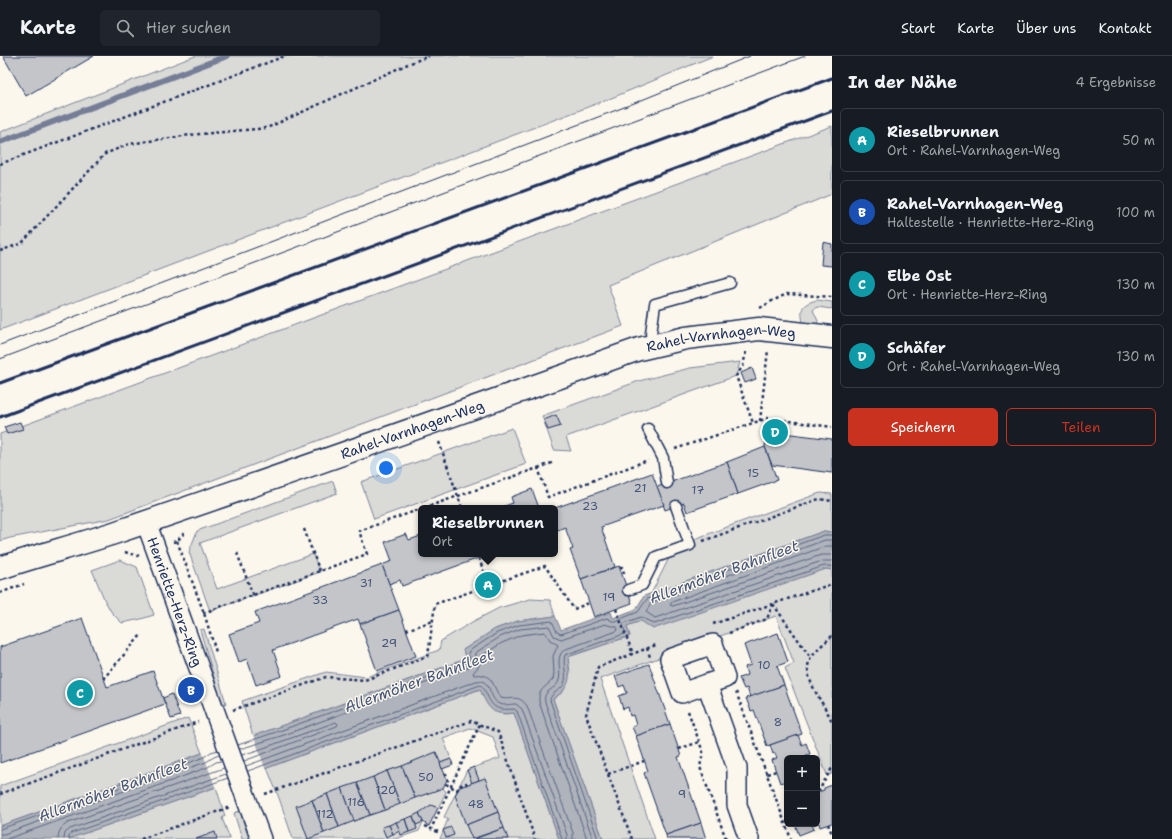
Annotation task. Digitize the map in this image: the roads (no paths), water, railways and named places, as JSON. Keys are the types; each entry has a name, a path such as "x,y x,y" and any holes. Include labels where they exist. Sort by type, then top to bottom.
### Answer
{"street":[{"name":"Rahel-Varnhagen-Weg","path":"0,568 146,522 281,476 639,349 686,338 759,329 832,337"},
{"name":"Henriette-Herz-Ring","path":"146,522 261,839"},
{"path":"714,641 728,679 707,684 683,695 658,656 714,641"},
{"path":"707,684 737,768 737,805 749,839"}],"lane":[{"path":"653,346 651,333 655,304 730,283"},
{"path":"648,429 661,454 668,483"},
{"path":"628,590 642,585 656,557 690,545 676,506"}],"water":[{"name":"Allermöher Bahnfleet","path":"824,531 832,532 832,570 826,569 653,629 641,621 627,626 630,636 568,657 569,677 567,686 553,699 603,839 559,839 514,713 506,714 495,712 488,706 480,689 216,787 68,839 0,839 0,826 166,767 202,753 210,748 253,736 466,659 463,650 495,629 518,621 555,616 561,630 611,612 613,618 636,609 644,596"}],"waterway":[{"path":"0,142 227,56"}],"tram line":[{"path":"0,345 627,106 750,56"},
{"path":"0,359 805,56"}],"railway":[{"path":"0,383 832,78"},
{"path":"0,417 832,111"}],"place":[{"name":"Schäfer","path":"775,432"},
{"name":"Rieselbrunnen","path":"488,585"},
{"name":"Rahel-Varnhagen-Weg","path":"191,690"},
{"name":"Elbe Ost","path":"80,693"}]}
